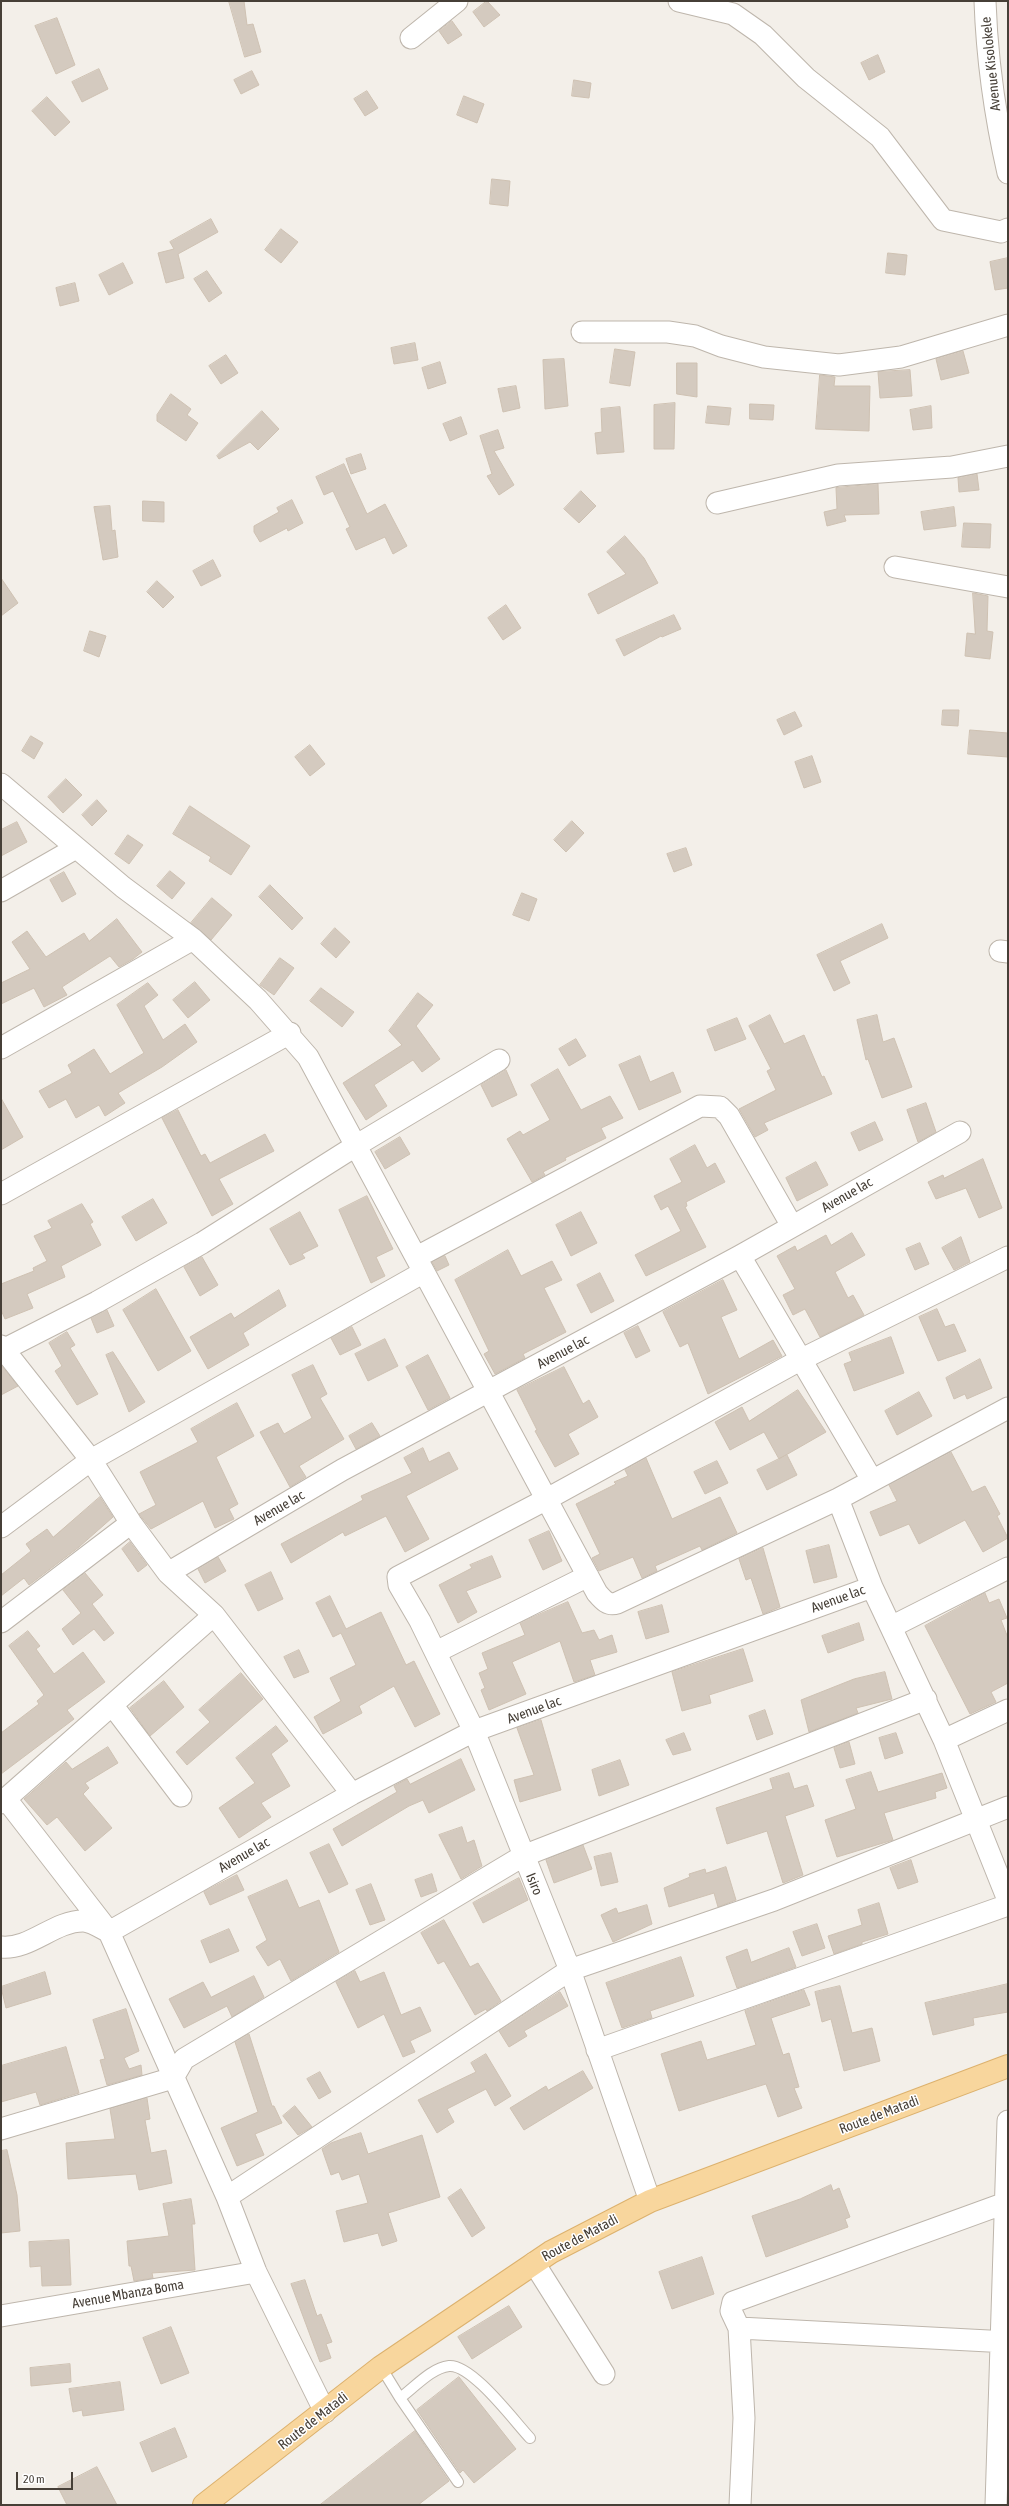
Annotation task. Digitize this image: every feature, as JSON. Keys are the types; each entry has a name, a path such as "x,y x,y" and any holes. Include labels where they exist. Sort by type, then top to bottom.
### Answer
{"main road":[{"name":"Route de Matadi","path":"204,2505 326,2412 381,2367 534,2263 650,2201 1008,2066"}],"street":[{"path":"411,38 457,1"},
{"path":"680,1 734,14 763,35 806,78 880,137 942,220 1001,232 1008,229"},
{"name":"Avenue Kisolokele","path":"985,1 987,49 996,121 1008,173"},
{"path":"582,332 668,332 695,336 721,346 764,357 839,365 901,357 1008,325"},
{"path":"717,503 838,475 952,467 1008,456"},
{"path":"895,568 1008,587"},
{"path":"1,784 76,848 193,939 258,1000 290,1033 308,1057 490,1391 588,1576 604,1601 614,1604 838,1499 1008,1408"},
{"path":"1,891 76,848"},
{"path":"1,1048 193,939"},
{"path":"1,1194 290,1033"},
{"path":"352,1794 214,1615 168,1573 131,1523 91,1460 2,1349 97,1302 202,1243 357,1145 499,1060"},
{"path":"1,1527 91,1460 420,1264 694,1110 706,1106 720,1107 730,1116 792,1226"},
{"name":"Avenue lac","path":"168,1573 342,1470 740,1256 960,1132"},
{"path":"740,1256 872,1480"},
{"path":"547,1499 800,1360 1008,1257"},
{"name":"Isiro","path":"547,1499 398,1577 399,1585 436,1652 474,1731 570,1970 650,2201"},
{"path":"838,1499 872,1587 944,1740 977,1818 1008,1900"},
{"path":"1,1622 131,1523"},
{"path":"891,1627 1008,1568"},
{"path":"436,1652 588,1576"},
{"name":"Avenue lac","path":"109,1932 352,1794 474,1731 872,1587"},
{"path":"214,1615 4,1801 109,1932 227,2197 256,2272 326,2412"},
{"path":"1,2129 173,2078 184,2059 523,1856 926,1699"},
{"path":"113,1706 181,1796"},
{"path":"944,1740 1008,1710"},
{"path":"227,2197 570,1970 774,1900 977,1818 1008,1807"},
{"path":"597,2050 1008,1905"},
{"path":"1,1947 16,1946 73,1922 84,1921 109,1932"},
{"path":"996,2505 1005,2342 1008,2121"},
{"path":"740,2505 744,2418 739,2328 731,2311 731,2306 737,2299 1007,2203"},
{"path":"534,2263 604,2374"},
{"name":"Avenue Mbanza Boma","path":"1,2316 256,2272"},
{"path":"739,2328 1005,2342"}],"lane":[{"path":"400,2398 430,2374 448,2366 463,2368 530,2438"},
{"path":"381,2367 400,2398 458,2482"}],"building":[{"path":"229,1 244,1 247,25 253,24 261,52 245,57"},
{"path":"487,1 500,15 484,27 473,12"},
{"path":"57,18 75,65 56,74 35,26"},
{"path":"452,21 462,35 448,44 439,31"},
{"path":"878,55 885,72 869,80 861,63"},
{"path":"99,69 108,89 82,102 72,82"},
{"path":"252,71 259,85 241,94 234,80"},
{"path":"574,80 591,83 589,98 572,96"},
{"path":"367,91 378,108 365,116 354,99"},
{"path":"464,96 484,104 477,123 457,115"},
{"path":"47,97 70,122 55,136 32,111"},
{"path":"492,179 510,181 508,206 490,204"},
{"path":"211,219 218,232 178,254 184,278 166,283 158,253 174,249 170,242"},
{"path":"281,229 298,242 281,263 265,250"},
{"path":"888,253 907,255 905,275 886,273"},
{"path":"1008,258 1008,288 995,290 990,262"},
{"path":"123,263 133,283 109,295 99,275"},
{"path":"207,271 222,293 209,302 194,279"},
{"path":"75,283 79,301 60,306 56,288"},
{"path":"415,343 418,360 394,364 391,348"},
{"path":"615,349 635,352 630,386 610,383"},
{"path":"963,351 969,373 941,380 936,359"},
{"path":"226,355 238,373 221,384 209,366"},
{"path":"564,359 568,406 545,409 543,360"},
{"path":"440,362 446,383 428,389 422,368"},
{"path":"677,363 697,363 697,397 677,394"},
{"path":"910,370 912,396 880,398 878,372"},
{"path":"820,375 835,377 834,386 870,386 869,431 816,429"},
{"path":"516,386 520,408 503,412 498,389"},
{"path":"171,394 191,409 187,415 198,423 186,441 157,421 157,415"},
{"path":"675,403 674,449 654,449 654,405"},
{"path":"750,404 774,405 773,420 750,419"},
{"path":"708,406 731,408 729,425 706,423"},
{"path":"931,406 932,428 913,430 910,410"},
{"path":"620,407 624,452 597,454 595,433 602,432 601,409"},
{"path":"262,411 279,429 258,450 250,442 219,459 217,456"},
{"path":"461,417 467,434 450,441 443,424"},
{"path":"498,430 504,448 494,451 514,485 499,495 487,476 492,474 480,436"},
{"path":"361,454 366,469 351,474 346,459"},
{"path":"344,464 367,514 385,504 407,546 393,554 385,537 356,550 346,529 350,527 333,491 324,495 316,477"},
{"path":"977,474 979,490 959,492 958,478"},
{"path":"878,484 879,514 844,515 846,521 827,526 824,512 837,509 836,488"},
{"path":"581,491 596,506 579,523 564,509"},
{"path":"292,500 303,523 288,531 287,528 260,542 254,532 254,526 279,512 277,508"},
{"path":"143,501 164,502 164,522 143,521"},
{"path":"110,506 112,531 115,530 118,557 103,560 94,507"},
{"path":"954,507 956,526 924,530 921,512"},
{"path":"964,523 991,524 990,548 962,547"},
{"path":"625,536 644,558 658,583 598,614 588,594 626,574 607,552"},
{"path":"213,560 221,576 201,586 193,571"},
{"path":"1,578 18,603 1,616"},
{"path":"157,581 174,597 163,608 147,592"},
{"path":"973,593 988,596 987,631 993,632 990,659 965,656 967,633 975,634"},
{"path":"506,605 521,628 503,640 488,618"},
{"path":"674,615 681,629 662,637 661,636 624,656 616,640"},
{"path":"90,631 106,636 99,657 84,651"},
{"path":"943,710 959,710 958,726 942,725"},
{"path":"795,712 802,726 784,735 777,720"},
{"path":"970,730 1008,733 1008,757 968,754"},
{"path":"31,736 43,743 34,759 22,751"},
{"path":"310,745 325,764 310,776 295,757"},
{"path":"812,756 821,782 804,788 795,762"},
{"path":"66,779 82,795 63,813 48,797"},
{"path":"97,800 107,811 92,826 82,815"},
{"path":"190,806 250,846 231,875 209,861 211,857 173,834"},
{"path":"572,821 584,833 566,852 554,840"},
{"path":"17,822 27,842 1,856 1,830"},
{"path":"128,835 143,845 129,864 115,854"},
{"path":"686,848 692,865 674,872 667,854"},
{"path":"170,871 185,883 172,899 157,886"},
{"path":"64,872 76,894 62,902 50,880"},
{"path":"270,885 303,918 292,930 259,897"},
{"path":"522,893 537,899 529,921 513,915"},
{"path":"212,898 232,915 211,940 191,923"},
{"path":"117,919 142,952 133,959 119,967 110,956 62,987 67,995 44,1007 34,988 1,1004 1,983 30,969 12,942 27,931 46,957 84,933 89,941"},
{"path":"882,924 888,938 840,961 850,983 834,991 817,955"},
{"path":"335,928 350,942 336,958 321,944"},
{"path":"280,958 294,968 274,995 260,985"},
{"path":"195,982 210,1000 188,1018 173,1000"},
{"path":"148,983 158,995 144,1006 163,1040 185,1024 197,1042 162,1067 118,1093 125,1103 105,1116 99,1105 76,1118 66,1099 49,1108 39,1091 72,1073 68,1065 94,1049 110,1074 144,1053 117,1005"},
{"path":"321,988 354,1012 342,1027 310,1001"},
{"path":"418,993 433,1005 416,1026 440,1059 422,1072 413,1060 374,1085 387,1106 366,1120 343,1083 402,1045 389,1031"},
{"path":"770,1015 784,1044 804,1035 822,1077 824,1076 832,1094 764,1123 768,1130 755,1137 739,1109 776,1090 767,1071 771,1069 749,1026"},
{"path":"877,1015 883,1042 894,1038 912,1087 882,1098 868,1059 866,1060 857,1020"},
{"path":"737,1018 746,1039 715,1051 707,1030"},
{"path":"576,1039 586,1056 569,1066 559,1049"},
{"path":"640,1056 650,1082 673,1072 681,1092 639,1110 619,1065"},
{"path":"558,1069 581,1110 610,1096 623,1118 601,1128 606,1138 565,1158 566,1160 543,1172 545,1175 532,1182 507,1139 520,1131 523,1135 550,1120 531,1085"},
{"path":"506,1070 517,1095 492,1107 481,1085"},
{"path":"1,1098 23,1137 1,1150"},
{"path":"926,1103 936,1132 918,1142 907,1110"},
{"path":"178,1110 201,1156 205,1154 210,1163 265,1134 274,1151 219,1179 233,1204 212,1216 162,1118"},
{"path":"875,1122 883,1140 859,1151 851,1133"},
{"path":"400,1137 410,1154 385,1169 375,1152"},
{"path":"695,1145 707,1168 715,1163 725,1182 686,1202 687,1206 685,1207 706,1247 646,1276 635,1255 681,1231 668,1206 661,1210 654,1196 682,1182 670,1159"},
{"path":"983,1159 1002,1208 979,1218 966,1188 936,1199 928,1182 943,1175 944,1178"},
{"path":"816,1162 828,1185 797,1201 786,1178"},
{"path":"367,1196 393,1249 376,1257 385,1276 371,1283 339,1210"},
{"path":"153,1199 167,1223 136,1241 122,1217"},
{"path":"82,1204 93,1222 90,1224 101,1245 61,1266 65,1277 27,1294 33,1308 5,1319 1,1310 1,1284 34,1271 33,1268 47,1261 34,1236 52,1228 48,1221"},
{"path":"300,1212 318,1246 302,1254 305,1258 290,1265 270,1229"},
{"path":"581,1212 597,1243 571,1256 556,1225"},
{"path":"852,1233 865,1255 835,1272 848,1298 853,1295 864,1315 820,1337 805,1309 793,1315 783,1295 795,1289 777,1256 795,1246 797,1251 826,1235 831,1245"},
{"path":"961,1237 970,1262 954,1270 942,1248"},
{"path":"920,1243 929,1264 915,1270 906,1249"},
{"path":"508,1250 521,1276 552,1261 562,1280 544,1288 566,1332 523,1354 525,1358 495,1374 484,1354 489,1351 455,1280"},
{"path":"445,1256 449,1265 437,1271 432,1262"},
{"path":"202,1257 218,1285 200,1296 184,1267"},
{"path":"600,1273 614,1301 591,1313 577,1285"},
{"path":"723,1280 737,1310 721,1317 739,1359 773,1340 782,1356 708,1394 688,1343 680,1347 663,1312"},
{"path":"156,1289 191,1351 158,1371 123,1310"},
{"path":"279,1290 286,1306 243,1333 249,1345 208,1369 190,1337 231,1313 234,1318"},
{"path":"937,1309 945,1327 954,1324 966,1351 938,1361 919,1317"},
{"path":"107,1310 114,1326 97,1333 91,1318"},
{"path":"638,1326 650,1351 636,1358 624,1333"},
{"path":"352,1327 361,1345 340,1355 331,1338"},
{"path":"67,1332 75,1345 70,1348 98,1394 77,1405 55,1371 62,1366 49,1343"},
{"path":"891,1337 904,1373 854,1391 844,1364 852,1361 849,1353"},
{"path":"385,1339 398,1366 368,1381 355,1354"},
{"path":"113,1352 145,1402 129,1412 106,1355"},
{"path":"428,1355 450,1398 428,1410 406,1367"},
{"path":"980,1359 992,1388 967,1399 965,1394 954,1399 946,1378"},
{"path":"1,1365 18,1386 1,1395"},
{"path":"313,1365 327,1394 320,1398 344,1439 299,1466 306,1477 290,1487 260,1432 278,1423 284,1434 312,1418 292,1375"},
{"path":"564,1367 583,1404 589,1400 598,1417 568,1434 579,1454 555,1467 535,1431 537,1430 517,1390"},
{"path":"798,1390 826,1432 779,1459 764,1432 730,1450 715,1422 742,1407 749,1421"},
{"path":"919,1392 932,1416 897,1435 885,1411"},
{"path":"237,1403 254,1436 216,1457 238,1504 229,1509 234,1519 215,1528 203,1501 151,1529 139,1514 156,1505 140,1472 198,1442 191,1429"},
{"path":"372,1423 380,1436 356,1449 349,1436"},
{"path":"423,1448 429,1462 449,1452 458,1469 406,1496 429,1539 405,1552 386,1516 345,1536 343,1532 291,1563 281,1544 363,1500 361,1496 412,1473 404,1458"},
{"path":"951,1452 972,1492 985,1486 1000,1514 997,1516 1008,1538 983,1552 965,1520 919,1544 909,1524 880,1536 870,1512 897,1501 889,1485"},
{"path":"787,1455 797,1475 767,1490 757,1470"},
{"path":"646,1458 672,1519 720,1497 737,1533 702,1550 700,1546 655,1566 657,1571 642,1578 633,1557 599,1571 592,1558 600,1554 576,1504 616,1484 614,1482 628,1476 625,1470"},
{"path":"717,1461 728,1483 705,1494 694,1472"},
{"path":"100,1497 113,1517 79,1547 29,1585 24,1578 1,1596 1,1575 31,1551 26,1544 47,1529 53,1537"},
{"path":"549,1531 562,1561 543,1570 529,1540"},
{"path":"130,1542 147,1565 138,1572 122,1549"},
{"path":"829,1545 837,1577 814,1583 806,1551"},
{"path":"763,1548 780,1607 763,1614 751,1578 746,1580 739,1559"},
{"path":"492,1556 501,1577 466,1591 477,1612 458,1623 439,1585 472,1568 470,1565"},
{"path":"218,1557 226,1571 205,1583 198,1569"},
{"path":"271,1572 283,1599 258,1611 245,1585"},
{"path":"85,1573 103,1595 92,1604 114,1633 104,1641 94,1629 73,1645 62,1629 81,1613 63,1590"},
{"path":"985,1593 989,1603 999,1599 1007,1618 1001,1620 1008,1638 1008,1683 991,1692 996,1702 970,1714 925,1626"},
{"path":"330,1596 346,1629 381,1612 406,1665 414,1661 440,1714 415,1727 394,1686 359,1706 362,1713 323,1734 314,1717 341,1701 330,1678 356,1665 341,1633 333,1637 316,1603"},
{"path":"568,1602 582,1633 594,1630 599,1640 612,1635 617,1652 590,1660 595,1675 574,1682 560,1641 512,1662 526,1694 489,1710 481,1690 485,1688 479,1673 488,1669 482,1653 525,1635 520,1623"},
{"path":"662,1605 669,1632 646,1639 638,1612"},
{"path":"859,1623 864,1640 828,1653 822,1636"},
{"path":"28,1631 40,1646 36,1649 54,1674 83,1652 105,1682 67,1710 74,1719 1,1774 1,1733 39,1704 37,1701 44,1695 9,1646"},
{"path":"743,1649 753,1681 709,1695 711,1703 682,1711 672,1672"},
{"path":"299,1650 309,1672 294,1678 284,1657"},
{"path":"885,1672 892,1699 856,1708 858,1713 809,1732 801,1700 854,1679"},
{"path":"241,1673 263,1699 187,1765 176,1752 210,1722 199,1710"},
{"path":"164,1681 184,1707 150,1736 130,1708"},
{"path":"765,1710 773,1734 757,1740 749,1716"},
{"path":"541,1720 561,1790 520,1802 514,1780 534,1775 517,1728"},
{"path":"276,1726 288,1741 271,1754 290,1786 261,1803 271,1817 239,1838 219,1808 255,1783 236,1758"},
{"path":"684,1733 691,1750 673,1755 666,1740"},
{"path":"896,1733 903,1753 885,1759 879,1738"},
{"path":"849,1742 855,1764 840,1768 834,1748"},
{"path":"108,1747 118,1763 85,1783 89,1788 83,1794 112,1828 85,1851 57,1817 47,1825 24,1799 66,1762 72,1769"},
{"path":"461,1759 475,1790 429,1813 423,1800 409,1806 342,1846 333,1829 397,1792 394,1786 407,1779 410,1784"},
{"path":"620,1760 629,1785 599,1796 592,1770"},
{"path":"871,1772 878,1792 942,1773 947,1788 935,1792 936,1798 884,1813 893,1840 837,1857 825,1820 856,1809 846,1780"},
{"path":"789,1773 794,1789 807,1785 814,1806 785,1816 803,1875 783,1883 767,1831 727,1844 716,1808 773,1789 770,1779"},
{"path":"462,1827 467,1843 474,1840 482,1866 461,1879 439,1835"},
{"path":"329,1844 348,1884 329,1893 310,1853"},
{"path":"583,1845 592,1869 554,1883 546,1860"},
{"path":"611,1853 618,1882 601,1886 594,1857"},
{"path":"911,1860 918,1882 898,1889 890,1868"},
{"path":"726,1867 736,1900 718,1907 714,1893 669,1907 664,1888 690,1877 689,1874 705,1869 706,1873"},
{"path":"432,1874 437,1891 421,1897 415,1880"},
{"path":"237,1875 244,1890 210,1905 204,1892"},
{"path":"519,1878 528,1900 483,1923 473,1903"},
{"path":"287,1880 299,1908 319,1900 339,1952 291,1981 280,1959 268,1966 256,1947 267,1940 248,1897"},
{"path":"371,1884 385,1920 370,1925 356,1890"},
{"path":"879,1903 888,1934 862,1942 862,1944 834,1954 828,1936 862,1925 858,1910"},
{"path":"647,1905 652,1924 613,1942 601,1915 616,1908 618,1913"},
{"path":"444,1920 470,1967 478,1963 501,2001 487,2011 486,2009 475,2015 444,1961 438,1964 421,1933"},
{"path":"817,1924 825,1948 802,1956 793,1932"},
{"path":"229,1929 239,1951 210,1963 201,1941"},
{"path":"789,1948 796,1967 737,1988 726,1957 747,1949 751,1962"},
{"path":"681,1957 694,1996 650,2011 652,2018 622,2028 606,1983"},
{"path":"355,1971 360,1982 384,1972 401,2015 420,2007 431,2031 410,2041 415,2052 403,2057 384,2014 358,2028 336,1982"},
{"path":"45,1972 51,1994 6,2008 1,1987"},
{"path":"254,1976 264,1997 232,2017 227,2006 184,2028 169,1999 203,1982 211,1997"},
{"path":"1008,1984 1008,2012 973,2018 974,2025 933,2035 925,2003"},
{"path":"840,1986 852,2033 872,2028 880,2061 844,2071 831,2019 822,2022 815,1992"},
{"path":"804,1990 810,2005 771,2018 783,2055 789,2053 799,2087 794,2088 802,2108 778,2117 766,2084 679,2111 661,2054 701,2041 707,2060 756,2045 745,2011"},
{"path":"560,1992 568,2006 524,2031 527,2036 509,2047 499,2031"},
{"path":"126,2009 139,2051 124,2058 129,2069 141,2065 142,2075 107,2085 100,2060 105,2059 93,2020"},
{"path":"249,2034 272,2106 274,2106 282,2123 255,2134 264,2155 237,2166 221,2128 258,2112 235,2042"},
{"path":"66,2047 79,2093 40,2105 36,2092 1,2102 1,2066"},
{"path":"486,2054 511,2096 495,2106 486,2089 447,2109 454,2122 437,2133 418,2100 476,2072 471,2063"},
{"path":"583,2071 593,2088 524,2130 510,2108 546,2086 548,2090"},
{"path":"320,2072 331,2092 319,2099 307,2079"},
{"path":"147,2098 150,2119 145,2120 151,2153 166,2150 172,2183 139,2190 136,2174 68,2179 66,2143 115,2139 110,2109"},
{"path":"295,2106 312,2127 298,2135 283,2116"},
{"path":"361,2133 368,2154 422,2135 440,2197 388,2213 397,2241 382,2246 378,2233 344,2242 336,2211 368,2203 359,2174 342,2180 339,2172 331,2175 322,2149 331,2143"},
{"path":"7,2150 17,2195 20,2231 1,2233 1,2151"},
{"path":"831,2185 833,2191 839,2188 850,2217 845,2219 848,2227 766,2257 752,2216 800,2199"},
{"path":"461,2189 485,2228 472,2237 448,2198"},
{"path":"191,2199 195,2224 192,2224 195,2270 152,2273 153,2278 134,2281 131,2266 129,2266 127,2241 169,2236 163,2204"},
{"path":"69,2240 71,2285 42,2286 41,2266 30,2267 29,2242"},
{"path":"702,2257 714,2294 672,2309 659,2272"},
{"path":"305,2280 317,2316 321,2314 332,2342 326,2344 331,2358 320,2362 291,2284"},
{"path":"509,2306 522,2327 472,2359 458,2337"},
{"path":"171,2327 189,2373 161,2384 143,2338"},
{"path":"70,2364 71,2382 31,2386 30,2368"},
{"path":"459,2377 516,2449 474,2483 463,2470 460,2473 417,2410"},
{"path":"120,2382 124,2410 83,2416 82,2410 73,2412 69,2389"},
{"path":"175,2428 187,2457 152,2472 140,2443"},
{"path":"415,2431 449,2481 418,2505 320,2505"},
{"path":"97,2467 117,2505 67,2505 58,2487"}]}
